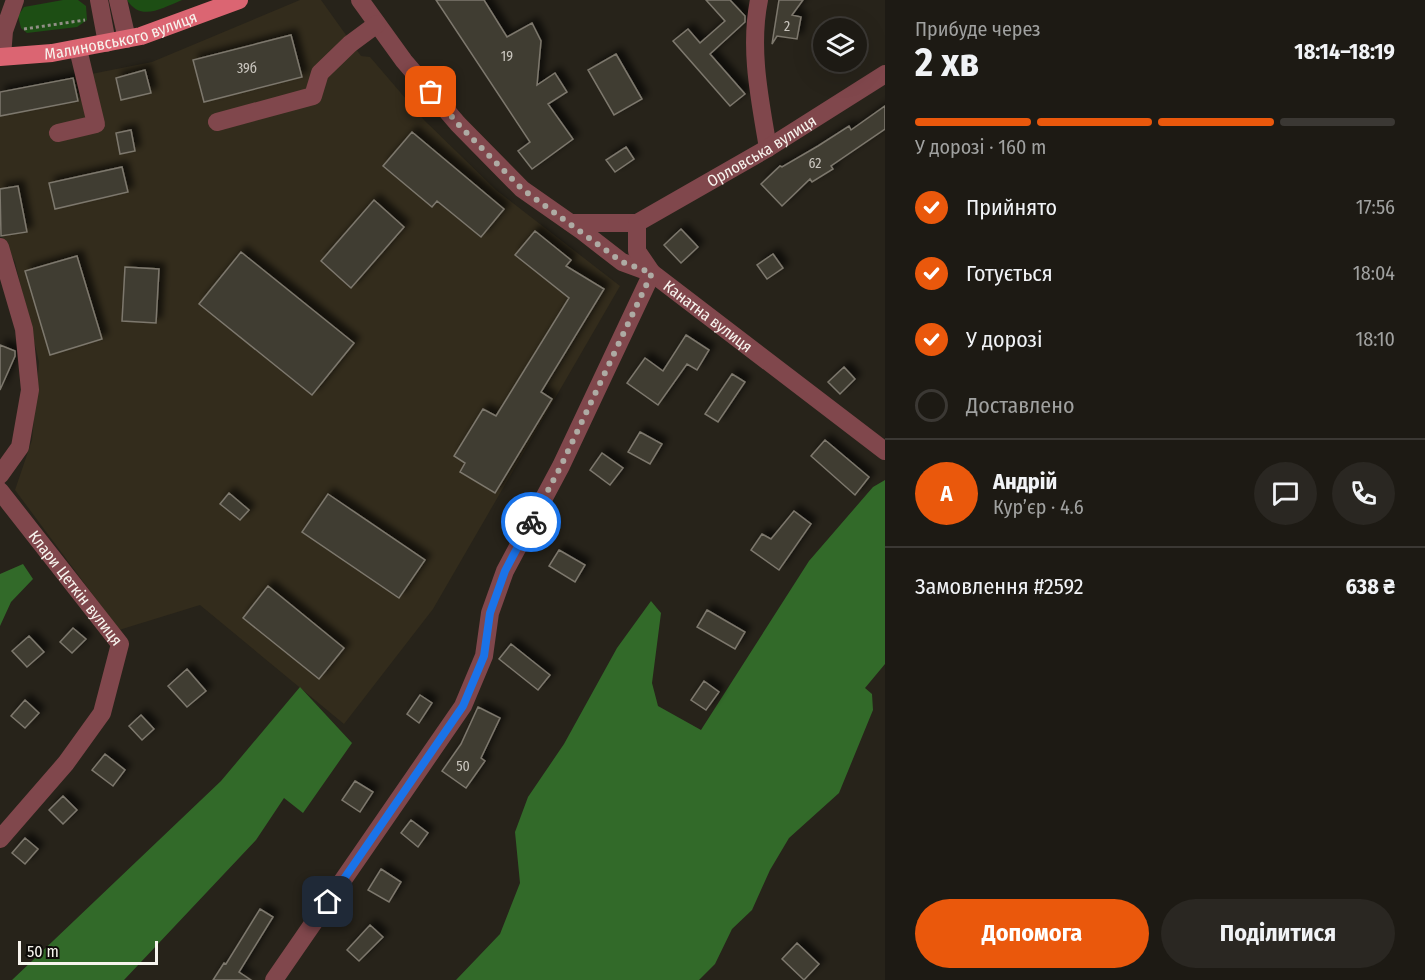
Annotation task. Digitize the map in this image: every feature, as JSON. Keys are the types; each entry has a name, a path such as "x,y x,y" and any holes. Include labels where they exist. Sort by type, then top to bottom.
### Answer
{"main road":[{"name":"Малиновського вулиця","path":"1,57 78,49 127,39 167,27 239,0"}],"street":[{"path":"1,57 4,32 15,0"},
{"path":"99,0 107,43"},
{"path":"118,0 127,39"},
{"name":"Канатна вулиця","path":"360,0 404,61 522,189 622,262 652,273 885,451"},
{"path":"759,0 755,18 756,63 768,148"},
{"path":"217,122 313,96 320,73 350,44 377,24"},
{"path":"58,133 96,124 78,49"},
{"name":"Орловська вулиця","path":"571,223 637,223 768,148 885,74"},
{"path":"274,980 463,706 484,656 490,613 505,571 561,466 652,273 637,251 637,223"},
{"path":"0,247 24,329 30,390 20,447 0,475"},
{"name":"Клари Цеткін вулиця","path":"0,491 120,644 102,712 66,764 0,839"}],"path":[{"path":"4,32 103,18"}],"shaded area":[{"path":"300,0 321,0 361,56 370,57 424,120 496,190 620,286 433,609 344,724 200,605 119,630 15,490 32,440 39,362 15,262 0,229 0,92 152,62"}],"green space":[{"path":"63,0 78,0 86,6 87,20 77,27 27,33 21,28 18,16 24,7"},
{"path":"127,0 182,0 145,12 133,7"},
{"path":"885,480 885,664 865,688 872,694 873,710 839,793 789,838 770,870 752,910 732,929 715,964 699,980 456,980 500,934 520,883 515,832 528,797 564,744 617,648 651,601 661,613 652,683 658,706 701,730 809,561 873,487"},
{"path":"23,564 33,579 11,602 0,626 0,574"},
{"path":"300,687 352,743 303,813 284,798 256,840 124,980 12,980 221,781"}],"building":[{"path":"436,0 484,0 507,37 532,23 541,41 537,85 555,73 567,92 548,104 573,139 532,169 518,151 530,142"},
{"path":"706,0 730,0 745,16 745,22 710,54 745,94 730,106 673,41 688,29 700,43 725,21"},
{"path":"779,0 803,0 792,15 801,17 797,39 777,36 772,44"},
{"path":"291,35 302,77 204,102 193,60"},
{"path":"616,54 642,99 614,115 588,70"},
{"path":"145,70 151,93 121,100 116,78"},
{"path":"73,78 78,101 0,116 0,92"},
{"path":"885,106 885,129 831,166 833,169 812,182 810,179 782,206 761,184 780,166 782,167 849,126 851,130"},
{"path":"131,130 135,151 120,154 116,133"},
{"path":"412,132 504,209 481,237 437,201 432,207 383,166"},
{"path":"626,147 634,159 615,172 606,160"},
{"path":"122,167 128,192 55,209 49,183"},
{"path":"18,186 27,232 1,236 0,189"},
{"path":"374,200 404,227 351,288 321,261"},
{"path":"681,229 698,247 681,263 664,245"},
{"path":"535,231 571,260 566,266 604,289 541,392 552,399 495,493 460,472 465,463 454,456 483,409 496,416 569,298 515,255"},
{"path":"241,252 354,343 312,395 199,304"},
{"path":"773,254 783,268 767,279 757,265"},
{"path":"77,256 102,339 50,355 25,271"},
{"path":"125,267 159,269 156,323 122,321"},
{"path":"686,335 709,350 697,370 687,364 658,405 627,383 645,358 663,371"},
{"path":"0,345 15,351 15,356 0,390"},
{"path":"844,367 855,379 840,394 828,382"},
{"path":"732,374 745,382 718,422 705,414"},
{"path":"640,432 662,444 650,464 628,452"},
{"path":"825,440 869,477 855,495 811,456"},
{"path":"602,453 623,468 610,485 590,470"},
{"path":"229,493 249,510 240,520 220,504"},
{"path":"328,494 425,560 399,598 302,532"},
{"path":"794,511 811,524 779,570 751,550 762,534 771,539"},
{"path":"559,550 585,565 575,582 549,566"},
{"path":"268,586 344,648 319,679 243,618"},
{"path":"707,610 745,632 735,649 697,627"},
{"path":"73,628 86,639 72,653 60,642"},
{"path":"29,636 44,652 27,667 12,651"},
{"path":"511,644 550,675 538,690 499,659"},
{"path":"187,669 206,691 187,707 168,686"},
{"path":"704,681 719,692 706,710 691,700"},
{"path":"420,695 432,703 419,723 407,714"},
{"path":"25,700 39,713 25,728 11,716"},
{"path":"478,707 500,718 481,758 485,761 466,788 442,771 461,744"},
{"path":"141,715 154,729 142,740 129,726"},
{"path":"105,754 125,770 113,786 92,770"},
{"path":"355,781 373,792 360,812 342,800"},
{"path":"63,796 77,810 63,824 49,810"},
{"path":"411,820 428,833 418,847 401,833"},
{"path":"25,838 38,849 25,864 12,853"},
{"path":"381,869 401,882 389,902 368,890"},
{"path":"260,909 273,917 239,972 251,980 213,980 224,963 226,964"},
{"path":"370,925 383,937 359,961 347,950"},
{"path":"797,943 819,964 804,980 782,959"}],"way so far":[{"path":"431,92 458,124 522,189 622,262 652,273 640,294 561,466 531,522"}],"route":[{"path":"328,902 463,706 484,656 490,613 505,571 531,522"}]}
